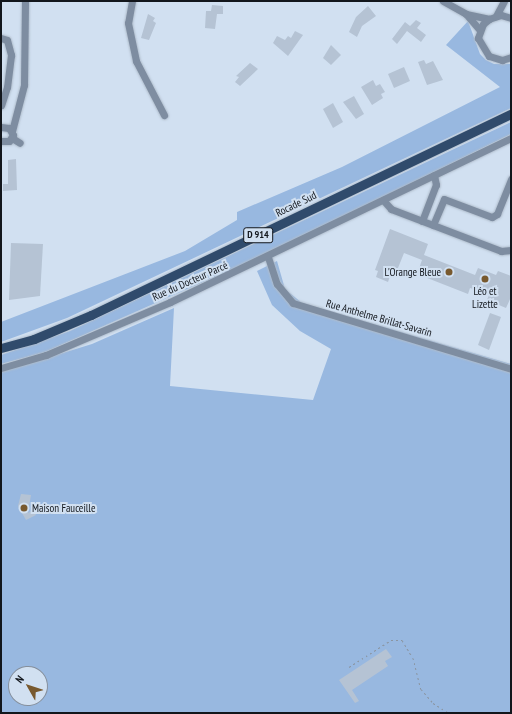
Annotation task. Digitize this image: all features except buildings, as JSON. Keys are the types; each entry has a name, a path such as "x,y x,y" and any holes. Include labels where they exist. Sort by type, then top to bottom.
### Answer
{"main road":[{"name":"Rocade Sud","path":"1,348 34,339 90,315 511,114"}],"street":[{"path":"1,148 8,138 24,86 25,1"},
{"path":"132,1 128,23 136,61 164,115"},
{"path":"443,1 466,14 489,19"},
{"path":"496,16 504,2"},
{"path":"504,2 510,17 496,16 489,19 480,30 480,45 488,56 495,59 511,58"},
{"path":"466,14 480,30"},
{"path":"1,38 7,40 11,55 7,87 1,105"},
{"path":"19,106 3,127 8,138 20,143"},
{"name":"Rue du Docteur Parcé","path":"1,368 46,355 268,257 511,138"},
{"path":"422,221 436,185 434,175"},
{"path":"433,225 444,199 492,217 497,214 511,178"},
{"path":"383,200 391,209 501,251 511,250"},
{"name":"Rue Anthelme Brillat-Savarin","path":"268,257 277,284 293,303 511,369"}],"path":[{"path":"349,667 391,640 402,640 413,658 421,689 433,703 449,713"}],"shaded area":[{"path":"468,21 480,54 486,60 494,64 511,64 511,108 67,318 1,342 1,322 185,251 237,220 237,212 342,167 500,87 446,45"},
{"path":"511,122 511,134 266,254 45,352 1,364 1,355 70,331"},
{"path":"277,261 285,289 302,303 511,364 511,713 1,713 1,372 92,344 174,308 170,386 313,400 331,349 300,331 272,305 257,271"}],"place":[{"name":"L'Orange Bleue","path":"449,272"},
{"name":"Léo et Lizette","path":"485,279"},
{"name":"Maison Fauceille","path":"24,508"}]}
